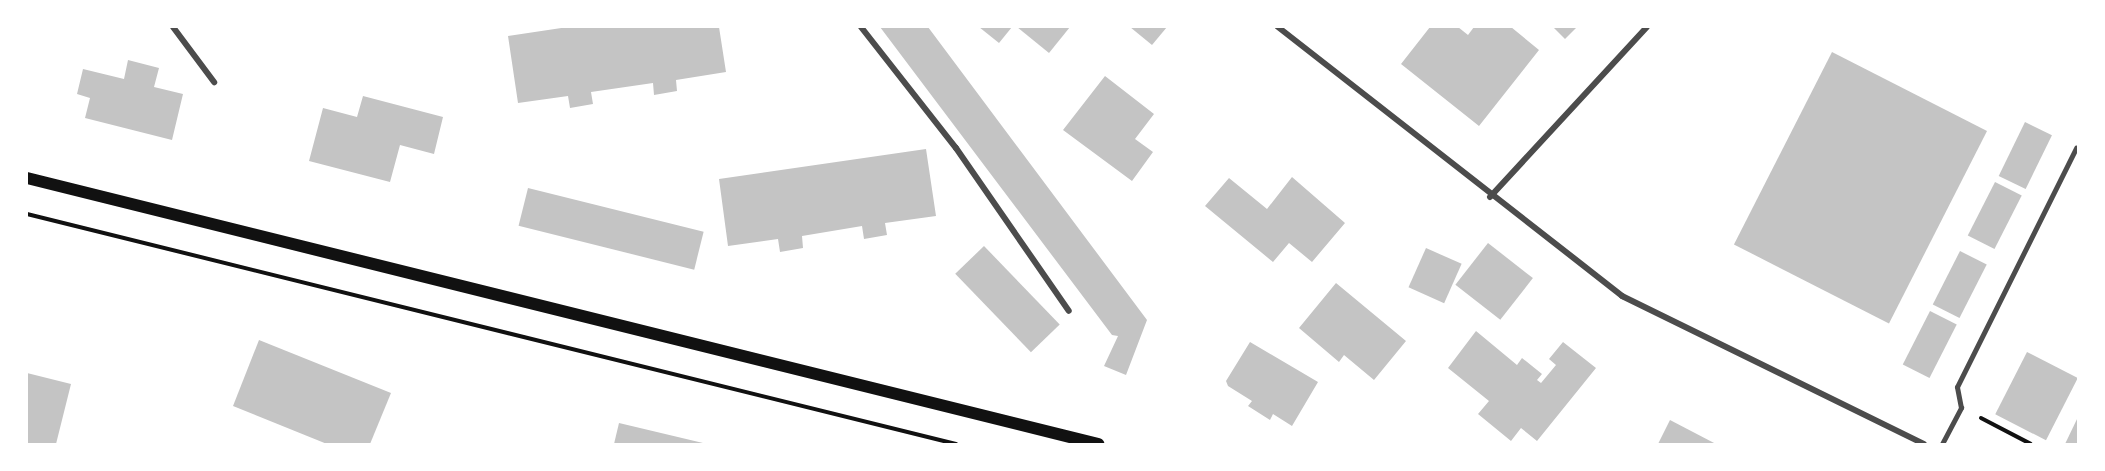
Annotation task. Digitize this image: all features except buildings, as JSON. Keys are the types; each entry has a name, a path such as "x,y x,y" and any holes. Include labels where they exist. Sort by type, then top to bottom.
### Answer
{"main road":[{"path":"27,178 1098,444"}],"street":[{"path":"173,27 214,82"},
{"path":"861,27 956,148 1069,310"},
{"path":"1278,27 1490,196 1622,296 1924,444"},
{"path":"1490,196 1647,27"}],"lane":[{"path":"1942,444 1961,408 1957,387 2076,148"}],"path":[{"path":"27,214 956,444"},
{"path":"1961,408 2031,444"}]}
